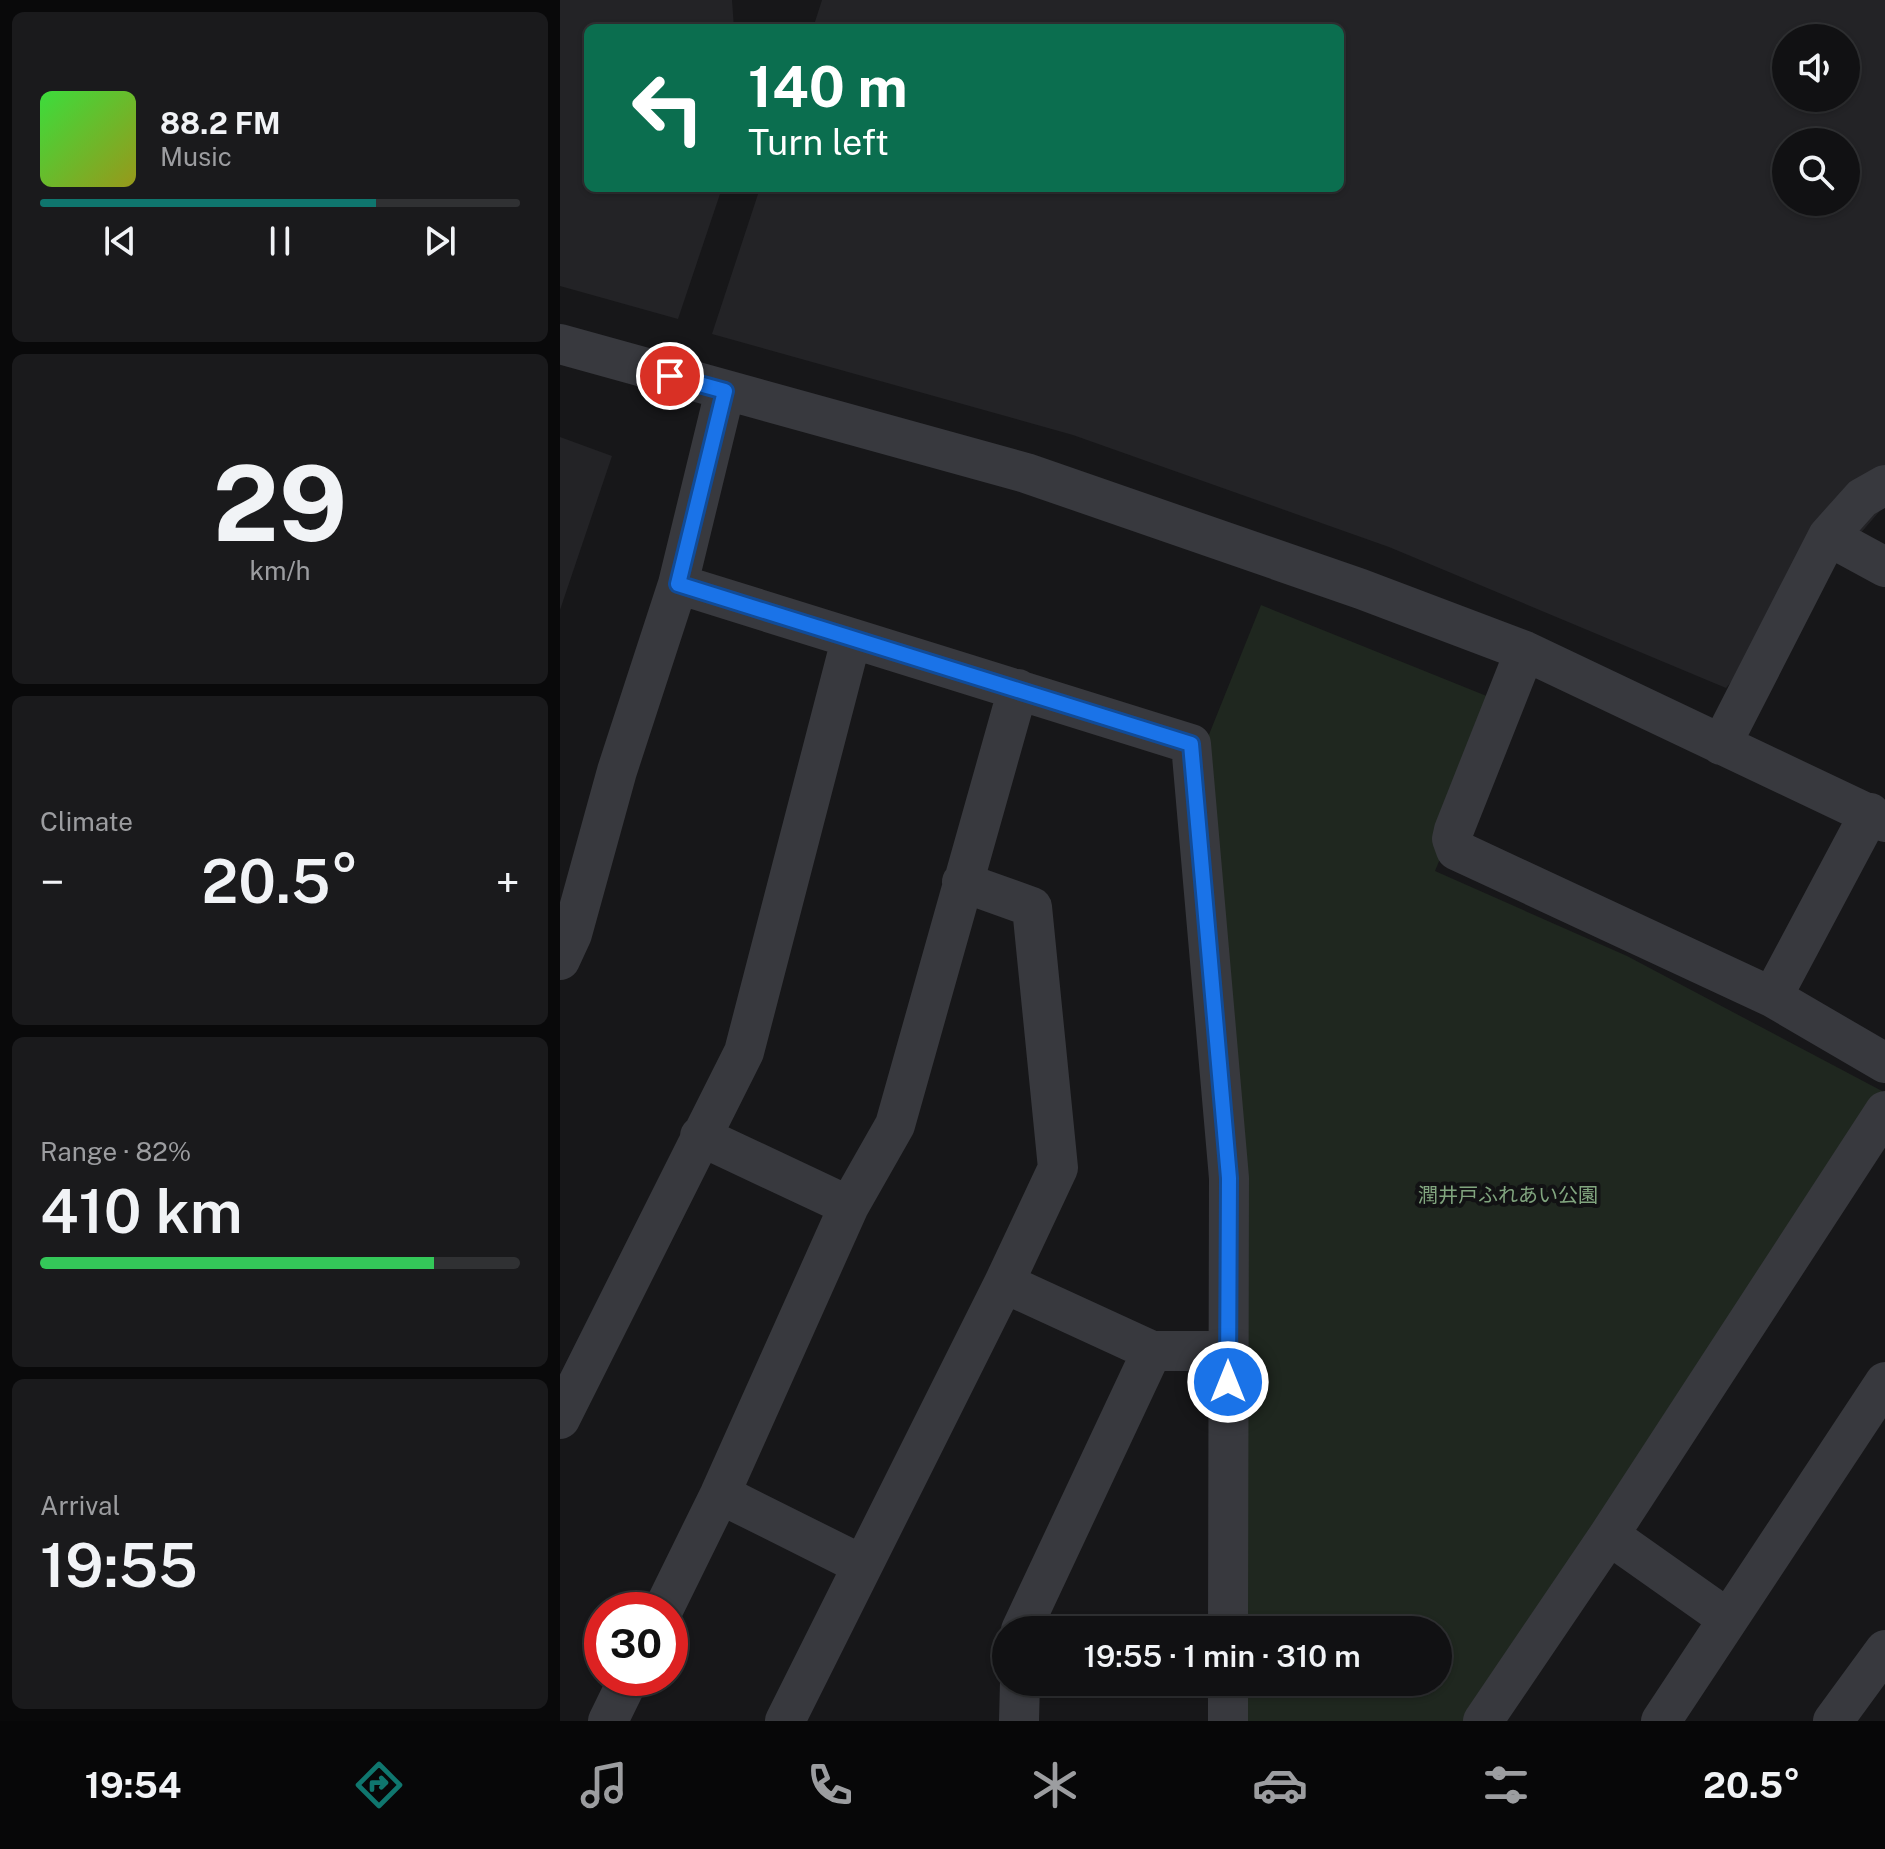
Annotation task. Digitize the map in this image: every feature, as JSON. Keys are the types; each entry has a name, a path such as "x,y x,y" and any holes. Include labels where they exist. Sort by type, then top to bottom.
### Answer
{"street":[{"path":"560,344 1026,473 1361,589 1525,651 1878,818 1772,997"},
{"path":"560,960 572,934 617,771 678,584 725,391"},
{"path":"1721,745 1828,536 1862,498 1885,485"},
{"path":"1828,536 1885,567"},
{"path":"678,584 1191,744 1229,1178 1228,1616"},
{"path":"560,1419 744,1052 851,640"},
{"path":"1525,651 1454,830 1452,839 1456,850 1772,997 1885,1063"},
{"path":"672,1592 720,1494 849,1206 895,1125 1018,689"},
{"path":"785,1721 1004,1283 1058,1168 1032,907 962,882"},
{"path":"1483,1721 1609,1535 1885,1111"},
{"path":"700,1136 849,1206"},
{"path":"1004,1283 1152,1351 1228,1351"},
{"path":"1028,1616 1152,1351"},
{"path":"1661,1721 1885,1382"},
{"path":"720,1494 862,1565"},
{"path":"1609,1535 1728,1619"},
{"path":"1833,1721 1885,1650"},
{"path":"608,1721 620,1696"},
{"path":"1019,1721 1020,1696"},
{"path":"1228,1696 1228,1721"}],"shaded area":[{"path":"560,0 732,0 734,24 584,24 584,192 721,192 678,319 560,286"},
{"path":"822,0 1885,0 1885,505 1726,688 1389,547 1073,435 712,334 759,192 1344,192 1344,24 814,24"},
{"path":"560,437 612,456 560,610"}],"green space":[{"name":"潤井戸ふれあい公園","path":"1261,605 1504,703 1435,871 1627,956 1882,1091 1885,1107 1481,1721 1244,1721 1244,1696 1452,1696 1452,1616 1243,1616 1202,752"}],"route":[{"path":"670,376 725,391 678,584 1191,744 1229,1178 1228,1382"}]}
